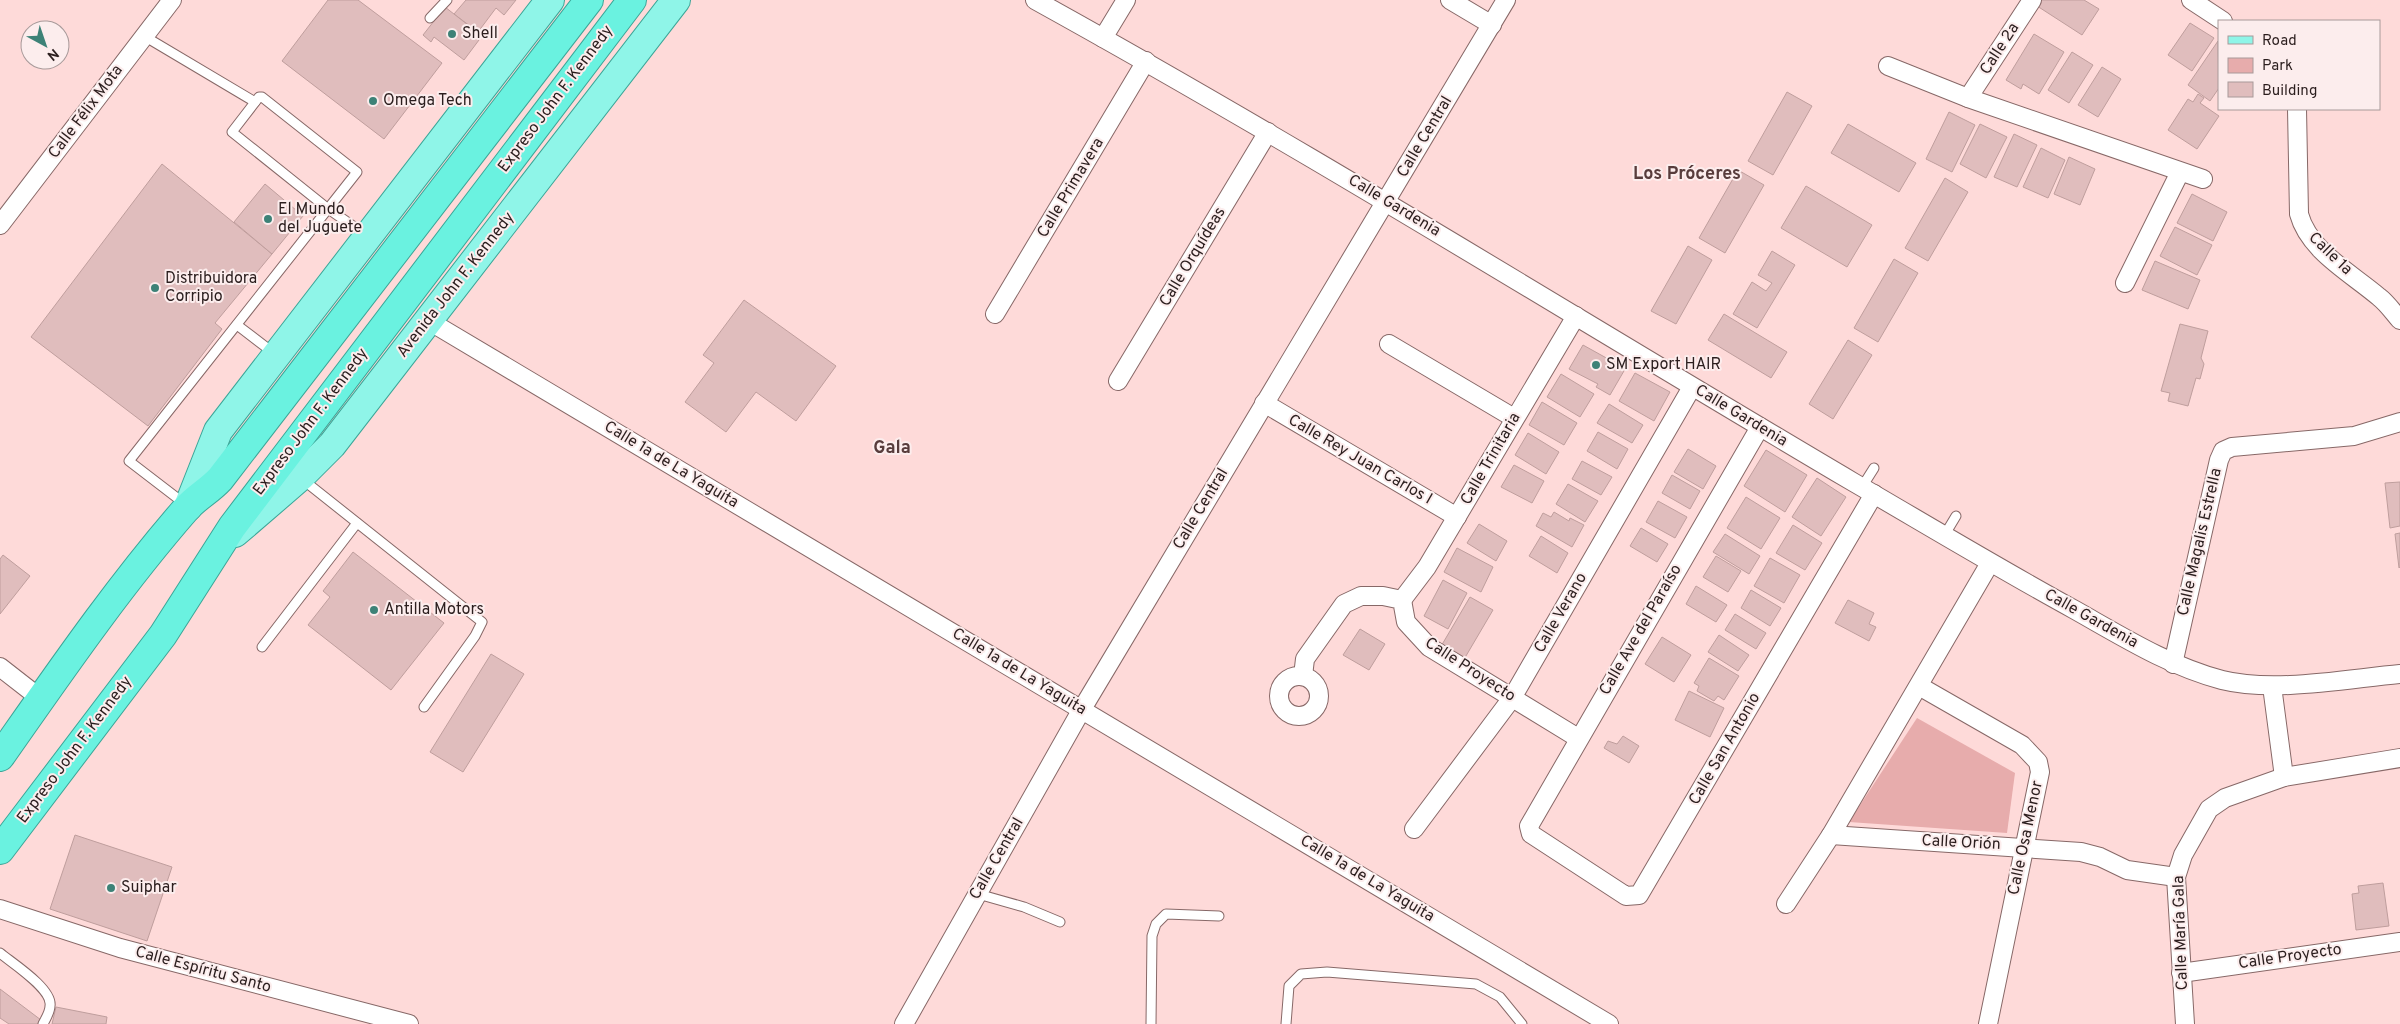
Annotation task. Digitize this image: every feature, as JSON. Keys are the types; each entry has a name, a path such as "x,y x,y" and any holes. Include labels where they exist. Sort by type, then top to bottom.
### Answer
{"highway":[{"name":"Expreso John F. Kennedy","path":"0,757 141,564 188,507 209,492 589,0"},
{"name":"Expreso John F. Kennedy","path":"0,850 164,635 215,550 632,0"}],"main road":[{"path":"188,507 218,431 550,0"},
{"name":"Avenida John F. Kennedy","path":"215,550 300,477 332,445 676,0"}],"street":[{"name":"Calle Félix Mota","path":"0,225 172,0"},
{"name":"Calle Gardenia","path":"1035,0 1146,61 1386,201 1692,387 1990,563 2173,664 2226,681 2272,686 2400,674"},
{"path":"1103,38 1126,0"},
{"path":"1450,0 1492,25"},
{"name":"Calle Central","path":"904,1024 1082,709 1506,0"},
{"name":"Calle 2a","path":"1968,98 2032,0"},
{"path":"2195,1 2222,20"},
{"name":"Calle Primavera","path":"995,314 1146,61"},
{"path":"1888,66 1968,98 2203,179"},
{"name":"Calle 1a","path":"2297,110 2299,214 2302,226 2314,243 2381,298 2400,320"},
{"name":"Calle Orquídeas","path":"1118,381 1268,132"},
{"path":"2125,283 2180,172"},
{"name":"Calle Trinitaria","path":"1402,600 1427,567 1576,316"},
{"name":"Calle 1a de La Yaguita","path":"429,321 1082,709 1600,1021"},
{"path":"1389,344 1514,418"},
{"name":"Calle Verano","path":"1414,829 1512,698 1692,387"},
{"name":"Calle Rey Juan Carlos I","path":"1264,403 1457,517"},
{"name":"Calle Magalis Estrella","path":"2173,664 2218,460 2223,451 2232,447 2354,436 2400,422"},
{"name":"Calle Ave del Paraíso","path":"1531,834 1529,826 1578,738 1760,427"},
{"name":"Calle San Antonio","path":"1531,834 1626,896 1639,895 1868,491"},
{"path":"1786,904 1831,835 1990,563"},
{"path":"1303,676 1305,659 1344,604 1361,596 1383,596 1402,600"},
{"name":"Calle Proyecto","path":"1402,600 1406,622 1429,647 1578,738"},
{"path":"0,667 41,699"},
{"name":"Calle Osa Menor","path":"1919,686 2022,745 2038,762 2040,772 1988,1024"},
{"path":"2272,686 2284,777"},
{"name":"Calle María Gala","path":"2185,1024 2180,973 2176,877 2183,855 2209,810 2225,798 2284,777 2400,758"},
{"name":"Calle Orión","path":"1831,835 2081,852 2100,857 2127,870 2176,877"},
{"name":"Calle Espíritu Santo","path":"0,909 120,948 409,1024"},
{"name":"Calle Proyecto","path":"2180,973 2400,942"}],"lane":[{"path":"430,18 447,0"},
{"path":"144,36 255,102"},
{"path":"188,507 129,461 327,208 357,172 262,97 259,97 232,132 327,208 368,236"},
{"path":"237,325 277,356"},
{"path":"1868,491 1874,468"},
{"path":"300,477 482,622 475,636 424,706"},
{"path":"1944,536 1956,516"},
{"path":"262,647 358,523"},
{"path":"978,894 1024,907 1060,922"},
{"path":"1151,1024 1152,936 1156,924 1166,914 1219,916"},
{"path":"0,953 48,994 51,1004 43,1024"},
{"path":"1286,1024 1288,986 1301,974 1327,972 1476,984 1500,997 1522,1024"}],"green space":[{"path":"1917,718 2015,773 2007,833 1849,822"}],"building":[{"name":"Omega Tech","path":"328,0 358,0 442,63 384,139 282,61"},
{"name":"Shell","path":"466,0 516,0 504,15 496,8 478,32 454,14"},
{"path":"2036,0 2084,0 2099,9 2082,35 2034,4"},
{"name":"Shell","path":"445,7 482,36 464,60 434,37 431,42 423,35"},
{"path":"2190,23 2214,38 2192,71 2168,55"},
{"path":"2034,34 2064,52 2039,94 2023,84 2021,89 2006,80"},
{"path":"2218,41 2218,89 2210,101 2188,85"},
{"path":"2072,52 2093,65 2069,103 2048,90"},
{"path":"2102,67 2121,79 2098,117 2078,105"},
{"path":"1787,92 1812,106 1773,175 1748,161"},
{"path":"2198,94 2204,98 2200,103 2219,116 2197,149 2168,130 2188,99 2193,102"},
{"path":"1949,112 1975,125 1952,172 1926,159"},
{"path":"1848,124 1916,163 1899,192 1831,153"},
{"path":"1980,124 2007,137 1986,178 1960,164"},
{"path":"2014,134 2037,145 2017,187 1994,177"},
{"path":"2041,148 2065,160 2048,198 2023,187"},
{"path":"2069,157 2095,169 2080,205 2054,194"},
{"name":"Distribuidora Corripio","path":"162,164 272,254 215,323 222,329 148,426 31,337"},
{"path":"1738,170 1764,185 1725,253 1699,238"},
{"path":"1945,178 1968,192 1928,261 1905,248"},
{"name":"El Mundo del Juguete","path":"265,184 303,216 272,254 234,222"},
{"path":"1806,186 1872,225 1847,267 1781,228"},
{"path":"2192,194 2227,212 2213,241 2177,223"},
{"path":"2175,227 2212,245 2197,275 2160,256"},
{"path":"1688,246 1712,260 1676,324 1651,311"},
{"path":"1772,251 1795,265 1757,328 1733,314 1752,282 1766,291 1772,283 1758,275"},
{"path":"1894,259 1918,273 1878,342 1854,328"},
{"path":"2155,261 2200,280 2188,309 2142,290"},
{"path":"744,300 836,366 796,421 756,392 726,432 685,402 714,363 703,355"},
{"path":"1724,314 1787,352 1771,378 1708,340"},
{"path":"2180,324 2208,331 2201,358 2204,364 2200,379 2196,378 2188,406 2168,401 2170,393 2161,391"},
{"path":"1848,340 1872,355 1833,419 1809,404"},
{"path":"1583,345 1610,360 1613,356 1628,364 1610,395 1596,387 1598,384 1569,369"},
{"path":"1635,373 1670,392 1654,421 1619,401"},
{"path":"1561,374 1594,394 1580,417 1547,397"},
{"path":"1542,402 1577,423 1564,445 1529,425"},
{"path":"1609,404 1643,425 1632,443 1597,423"},
{"path":"1598,432 1628,449 1617,469 1587,451"},
{"path":"1528,433 1559,452 1546,474 1515,455"},
{"path":"1688,449 1716,466 1703,489 1674,472"},
{"path":"1766,450 1807,475 1785,512 1744,486"},
{"path":"1582,461 1612,477 1601,495 1572,479"},
{"path":"1514,465 1544,481 1532,503 1501,487"},
{"path":"1672,475 1700,491 1690,509 1662,493"},
{"path":"1817,478 1846,497 1821,536 1792,517"},
{"path":"2400,482 2400,526 2390,528 2385,483"},
{"path":"1568,484 1598,501 1585,522 1556,504"},
{"path":"1746,497 1780,518 1761,549 1727,528"},
{"path":"1658,501 1687,517 1675,538 1646,522"},
{"path":"1554,512 1569,521 1570,518 1584,525 1572,547 1536,526 1543,513 1551,517"},
{"path":"1479,524 1507,541 1496,561 1467,543"},
{"path":"1793,525 1822,543 1805,570 1776,553"},
{"path":"1641,528 1668,544 1657,562 1630,546"},
{"path":"2400,533 2400,567 2399,568 2395,534"},
{"path":"1725,534 1760,556 1749,574 1713,552"},
{"path":"1541,536 1568,553 1557,573 1529,556"},
{"path":"1457,548 1493,567 1481,592 1444,572"},
{"name":"Antilla Motors","path":"353,552 444,623 391,690 308,625 330,597 323,591"},
{"path":"3,555 30,576 0,614 0,559"},
{"path":"1716,556 1741,571 1728,592 1703,577"},
{"path":"1770,558 1800,575 1784,603 1754,586"},
{"path":"1443,580 1467,593 1448,629 1424,616"},
{"path":"1696,586 1727,605 1716,622 1686,604"},
{"path":"1751,590 1781,608 1770,626 1741,608"},
{"path":"1470,597 1493,610 1463,661 1440,648"},
{"path":"1848,600 1874,613 1869,624 1876,627 1869,641 1835,623"},
{"path":"1735,614 1766,633 1756,649 1725,630"},
{"path":"1360,629 1385,644 1369,670 1343,655"},
{"path":"1719,635 1749,655 1738,671 1708,652"},
{"path":"1662,637 1691,655 1674,682 1645,664"},
{"path":"491,654 524,674 463,772 430,752"},
{"path":"1709,658 1739,676 1724,700 1718,696 1714,701 1697,691 1699,686 1694,683"},
{"path":"1689,691 1724,708 1710,737 1675,720"},
{"path":"1623,736 1639,746 1629,763 1604,748 1608,741 1617,744"},
{"name":"Suiphar","path":"75,835 172,867 147,941 50,909"},
{"path":"2383,883 2389,926 2356,930 2352,894 2359,893 2358,886"},
{"path":"0,989 41,1020 38,1024 9,1024 0,1018"},
{"path":"56,1007 107,1017 106,1024 52,1024"}],"place":[{"name":"Shell","path":"452,34"},
{"name":"Omega Tech","path":"373,101"},
{"name":"El Mundo del Juguete","path":"268,219"},
{"name":"Distribuidora Corripio","path":"155,288"},
{"name":"SM Export HAIR","path":"1596,365"},
{"name":"Antilla Motors","path":"374,610"},
{"name":"Suiphar","path":"111,888"}],"district":[{"name":"Los Próceres","path":"1687,174"},
{"name":"Gala","path":"892,448"}]}
